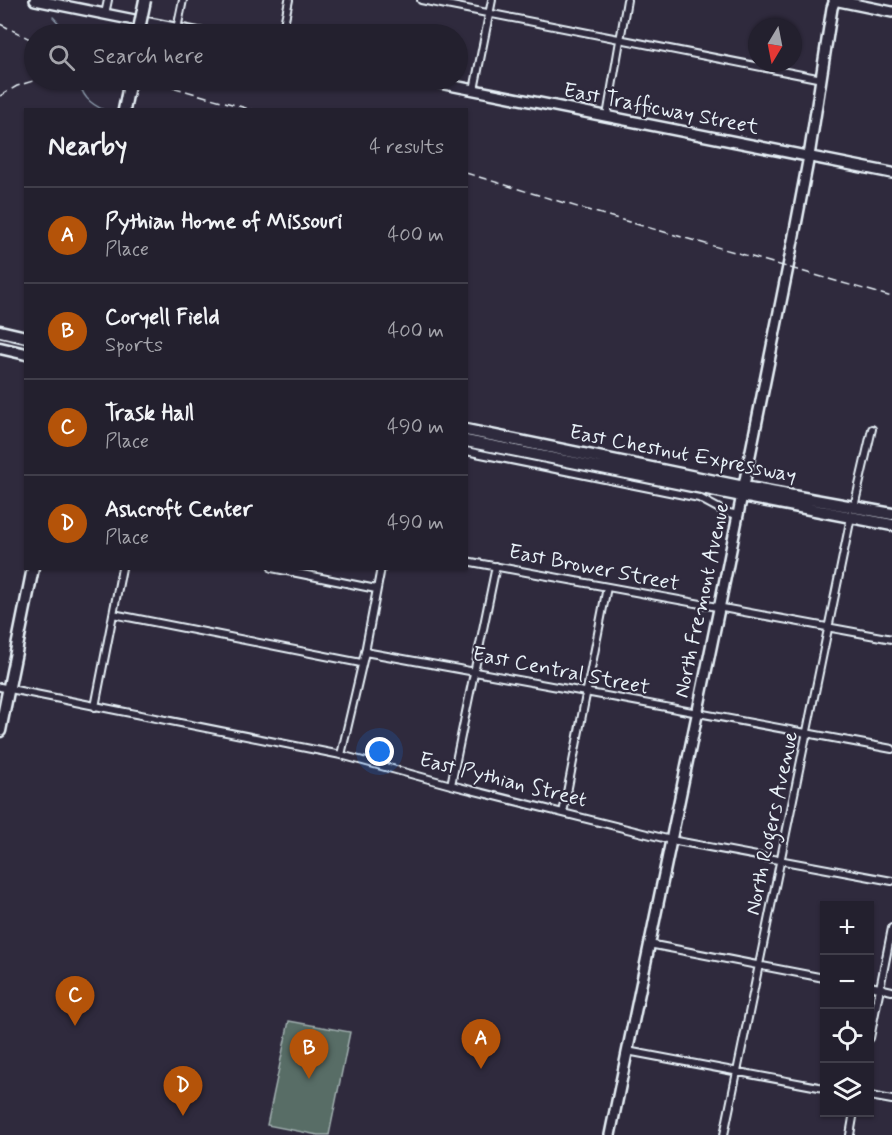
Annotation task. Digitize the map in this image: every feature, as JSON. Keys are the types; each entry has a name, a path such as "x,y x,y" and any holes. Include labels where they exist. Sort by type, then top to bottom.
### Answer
{"main road":[{"path":"140,24 145,0"},
{"path":"124,108 128,90"},
{"path":"0,331 24,337"},
{"path":"0,343 24,349"},
{"path":"0,348 24,354"},
{"name":"East Chestnut Expressway","path":"468,430 743,491"},
{"name":"East Chestnut Expressway","path":"468,441 853,512 892,525"},
{"name":"East Chestnut Expressway","path":"853,512 892,514"},
{"path":"0,731 4,688 33,570"}],"street":[{"path":"35,0 153,24"},
{"path":"105,14 108,0"},
{"path":"178,24 183,0"},
{"path":"284,24 289,0"},
{"path":"421,0 822,79"},
{"path":"474,90 492,0"},
{"path":"607,116 627,0"},
{"path":"835,0 892,12"},
{"name":"North Fremont Avenue","path":"610,1135 743,491 809,156 835,0"},
{"name":"East Trafficway Street","path":"468,89 892,173"},
{"name":"North Rogers Avenue","path":"724,1135 872,429"},
{"path":"468,451 699,498 725,512 738,515"},
{"name":"East Brower Street","path":"468,561 892,639"},
{"path":"451,785 496,566"},
{"path":"95,707 122,570"},
{"path":"282,570 376,589"},
{"path":"341,755 381,570"},
{"path":"563,813 607,587"},
{"path":"113,614 361,663"},
{"name":"East Central Street","path":"364,652 892,749"},
{"name":"East Pythian Street","path":"4,688 341,755 671,840 892,881"},
{"path":"874,1018 892,928"},
{"path":"649,944 820,977"},
{"path":"874,987 892,991"},
{"path":"627,1051 820,1087"},
{"path":"874,1097 892,1100"},
{"path":"850,1135 853,1117"}],"green space":[{"path":"289,1021 350,1032 329,1135 267,1125"}],"waterway":[{"path":"53,17 60,24"},
{"path":"82,90 87,98 100,108"}],"railway":[{"path":"0,24 24,36"},
{"path":"0,96 24,84"},
{"path":"182,90 246,108"},
{"path":"468,174 892,297"}],"place":[{"name":"Trask Hall","path":"75,1026"},
{"name":"Pythian Home of Missouri","path":"481,1069"},
{"name":"Coryell Field","path":"309,1079"},
{"name":"Ashcroft Center","path":"183,1116"}]}
